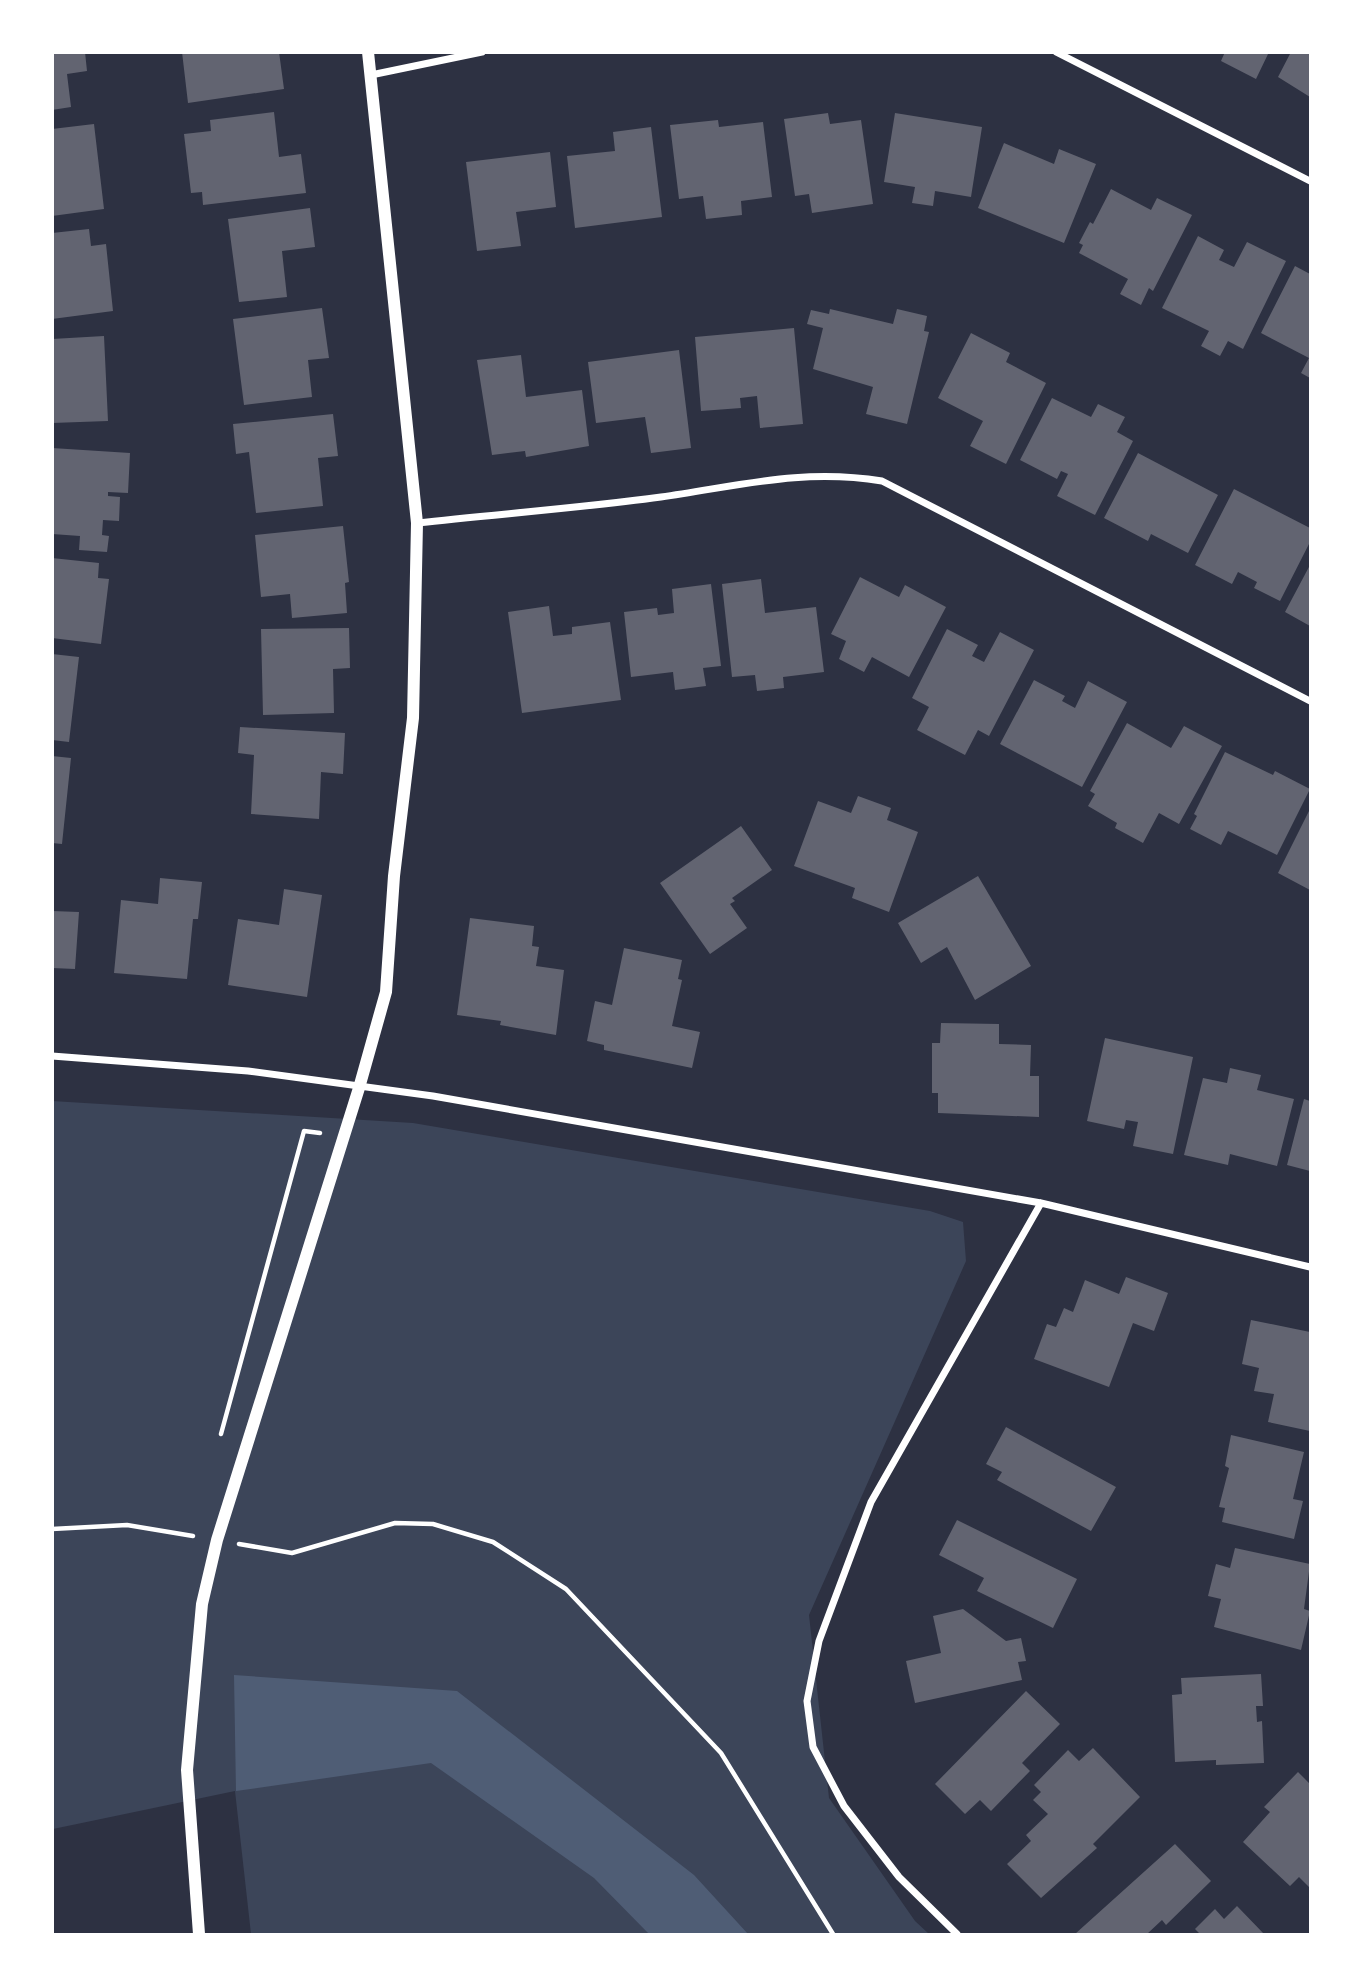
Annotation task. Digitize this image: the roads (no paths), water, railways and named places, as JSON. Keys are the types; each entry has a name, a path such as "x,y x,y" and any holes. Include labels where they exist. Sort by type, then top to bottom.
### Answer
{"street":[{"path":"199,1934 187,1770 202,1604 217,1540 344,1137 386,992 394,876 413,718 417,523 368,52"},
{"path":"371,75 482,52"},
{"path":"1056,52 1311,181"},
{"path":"417,523 660,497 799,475 842,475 881,481 1311,701"},
{"path":"52,1056 248,1071 433,1096 1041,1203 1311,1266"},
{"path":"957,1934 899,1877 844,1806 813,1747 807,1701 819,1641 871,1502 1041,1203"}]}
